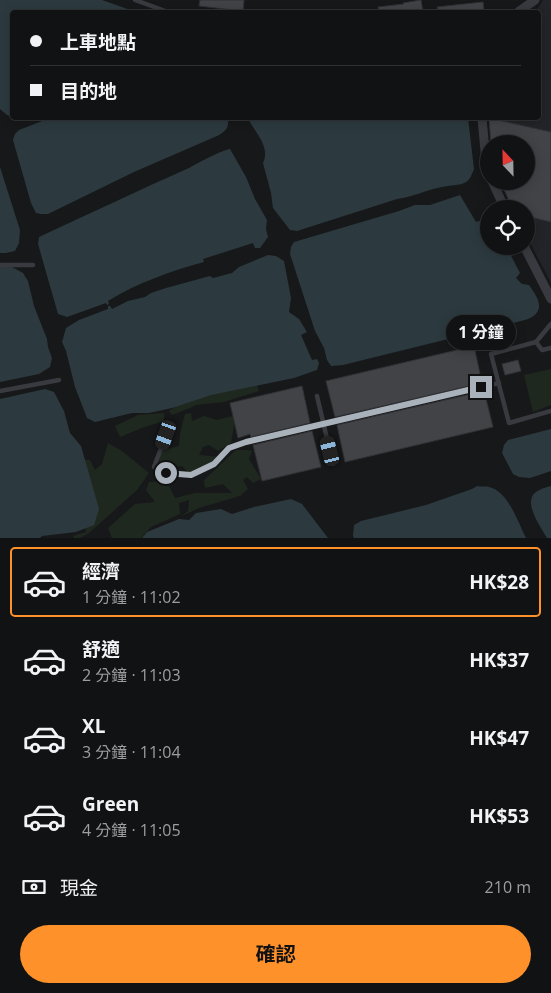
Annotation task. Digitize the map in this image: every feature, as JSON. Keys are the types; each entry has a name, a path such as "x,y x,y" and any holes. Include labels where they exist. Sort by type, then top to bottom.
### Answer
{"street":[{"path":"521,10 535,0"},
{"path":"482,120 484,135"},
{"path":"529,255 551,299"}],"lane":[{"path":"135,0 162,10"},
{"path":"0,265 33,265"},
{"path":"551,324 536,342 491,354 509,423 551,411"},
{"path":"536,342 542,350 551,348"},
{"path":"0,391 59,380"},
{"path":"166,435 154,467 166,473 191,475 214,464 229,448 246,442 499,383"},
{"path":"317,396 333,464"}],"shaded area":[{"path":"0,0 102,0 130,10 10,10 10,116 0,109"},
{"path":"543,0 551,0 551,283 535,252 535,200 509,200 504,190 535,190 535,135 490,135 489,120 541,120 541,10 534,10"},
{"path":"45,120 228,120 228,126 217,136 134,172 48,214 36,213 31,203 13,140 19,130"},
{"path":"249,120 468,120 474,169 467,181 458,185 436,188 297,231 290,230 273,208 263,163 265,151 261,139"},
{"path":"230,149 267,220 266,229 268,237 260,248 255,248 253,243 203,259 204,262 142,283 108,301 109,304 107,305 106,303 67,317 58,314 38,244 39,237"},
{"path":"0,167 20,230 19,243 15,251 6,253 0,253"},
{"path":"460,195 476,222 480,221 480,255 511,255 520,273 516,278 522,284 529,285 537,297 538,310 531,318 521,321 343,365 331,366 315,331 290,254 294,242 415,205 430,205"},
{"path":"268,255 276,256 284,261 291,298 289,312 299,319 307,332 301,335 312,360 317,359 319,363 317,370 294,378 211,395 172,408 149,413 132,413 95,422 87,418 75,387 62,342 66,328 79,320 108,309 108,306 112,309 128,301 145,297 166,288 210,276 213,278 232,273 239,267"},
{"path":"0,267 12,267 23,273 28,281 34,306 52,358 50,367 39,374 0,382"},
{"path":"551,369 551,405 533,412 524,375"},
{"path":"256,383 259,391 224,402 196,405 172,415 169,411 183,401"},
{"path":"45,389 54,392 64,411 70,433 81,446 99,509 94,525 76,532 42,536 40,538 0,538 0,399"},
{"path":"164,413 164,421 120,437 115,426 138,415"},
{"path":"191,413 192,421 204,416 217,420 233,416 234,426 231,443 218,451 209,445 203,447 199,455 219,457 210,467 191,475 182,466 159,469 160,451 179,446 185,414"},
{"path":"551,429 551,471 530,478 519,477 513,474 502,453 504,445 508,440"},
{"path":"108,443 122,451 149,473 137,490 89,533 80,538 74,538 73,536 86,532 81,460 90,460 95,470 102,464"},
{"path":"236,450 252,451 249,459 261,479 253,483 247,477 243,480 248,489 240,496 199,508 182,516 188,511 189,500 179,503 180,514 151,527 141,538 112,538 108,528 135,504 155,502 146,490 149,482 167,482 175,498 195,493 232,493 223,484 205,488 204,480"},
{"path":"477,486 489,487 502,494 512,508 526,538 354,538 353,536 354,525 361,521 426,505"},
{"path":"551,486 551,538 547,538 534,515 531,502 532,496 536,492"},
{"path":"291,499 302,504 328,538 142,538 147,532 179,519 189,520 196,513 221,509 232,514"}],"building":[{"path":"200,0 244,0 243,10 199,6"},
{"path":"421,0 423,10 379,10 378,7"},
{"path":"483,2 484,10 438,10 437,7"},
{"path":"489,120 498,120 551,132 551,222 535,218 535,200 509,200 504,190 535,190 535,135 490,135"},
{"path":"474,346 482,383 335,417 326,381"},
{"path":"518,360 521,371 505,375 502,364"},
{"path":"302,386 310,423 251,437 250,434 238,438 230,403"},
{"path":"484,391 493,427 345,462 337,425"},
{"path":"312,431 321,467 262,481 253,445"}],"route":[{"path":"166,473 191,475 214,464 229,448 246,442 481,387"}]}
